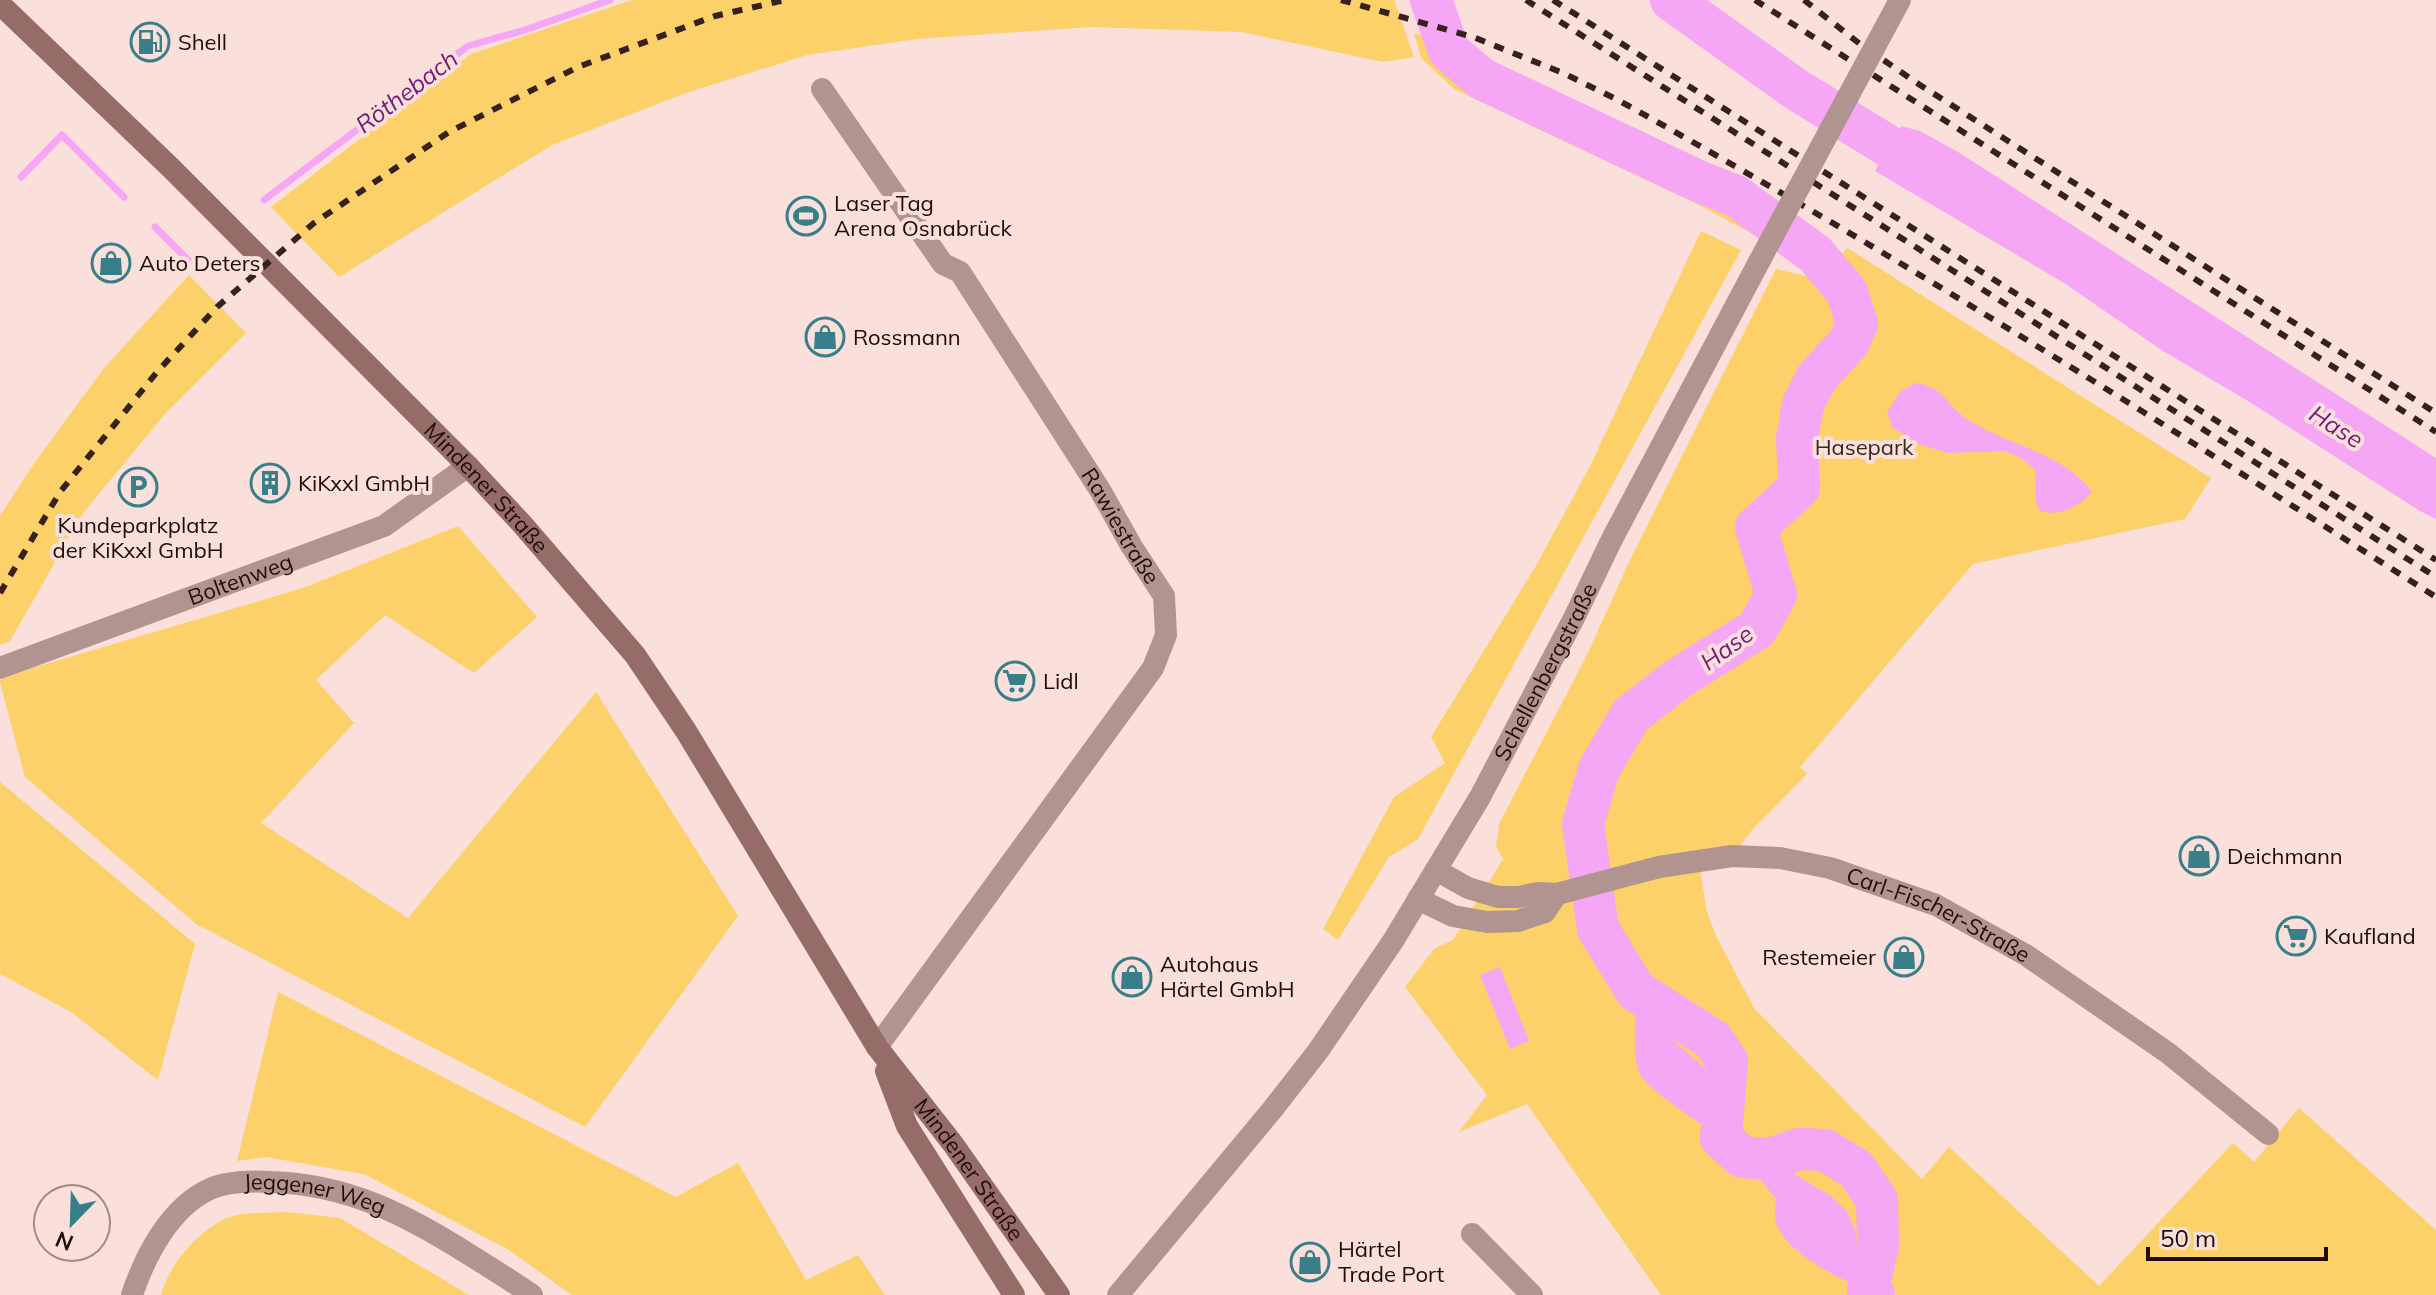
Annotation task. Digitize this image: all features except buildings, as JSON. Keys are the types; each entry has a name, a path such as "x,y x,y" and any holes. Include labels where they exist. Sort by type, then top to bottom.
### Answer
{"main road":[{"name":"Mindener Straße","path":"0,4 171,168 468,466 635,655 686,731 877,1047 953,1144 1059,1295"},
{"name":"Mindener Straße","path":"877,1047 907,1126 1014,1295"}],"street":[{"name":"Schellenbergstraße","path":"1118,1295 1318,1051 1436,870 1480,797 1612,539 1900,0"},
{"name":"Rawiestraße","path":"822,89 943,264 960,272 1164,596 1166,635 1153,668 877,1047"},
{"name":"Boltenweg","path":"0,668 384,526 468,466"},
{"name":"Carl-Fischer-Straße","path":"1436,870 1488,896 1518,897 1538,893 1557,894 1619,876 1732,856 1780,858 1830,868 1936,905 2026,955 2168,1053 2268,1134"},
{"name":"Carl-Fischer-Straße","path":"1418,899 1453,916 1487,922 1518,921 1545,912 1557,894"},
{"name":"Jeggener Weg","path":"132,1295 139,1274 169,1222 189,1202 211,1189 249,1181 297,1183 340,1190 381,1205 439,1235 532,1295"},
{"path":"1472,1234 1532,1295"}],"green space":[{"path":"632,0 1394,0 1414,57 1383,62 1242,32 1091,27 917,39 807,55 686,93 552,145 339,277 271,207 471,54"},
{"path":"1414,33 1446,41 1449,51 1482,79 1736,196 1762,213 1751,233 1699,205 1454,89 1421,58"},
{"path":"1701,231 1741,250 1418,839 1389,857 1338,940 1323,929 1394,797 1445,763 1431,737 1537,564 1590,466"},
{"name":"Hasepark","path":"1847,248 2211,478 2185,519 1973,564 1800,767 1807,774 1752,830 1732,856 1699,859 1706,909 1716,936 1754,1008 1922,1179 1949,1147 2099,1286 2233,1143 2254,1162 2299,1108 2436,1230 2436,1295 1661,1295 1527,1104 1459,1132 1487,1095 1405,987 1434,949 1453,940 1503,859 1496,846 1499,824 1588,653 1629,562 1776,269 1822,280"},
{"path":"189,275 246,333 165,414 83,513 10,641 0,645 0,516 104,368"},
{"path":"458,526 537,617 474,673 385,615 316,680 354,723 261,823 408,918 596,692 738,916 585,1127 196,924 25,777 0,682 29,669 303,588"},
{"path":"0,782 195,944 158,1080 71,1012 0,974"},
{"path":"278,992 676,1197 738,1163 806,1280 858,1255 885,1295 572,1295 509,1250 364,1174 266,1157 237,1161"},
{"path":"287,1212 340,1218 469,1295 161,1295 178,1260 208,1229 236,1215"}],"water":[{"path":"1901,126 1920,131 1958,152 2436,458 2436,519 2163,351 2064,283 1875,171"},
{"path":"1915,383 1938,391 1964,417 1980,427 2065,467 2092,492 2067,510 2046,512 2039,510 2037,505 2035,469 2021,458 2005,451 1949,453 1921,445 1892,427 1887,412 1900,392"},
{"path":"1500,967 1529,1041 1510,1049 1480,975"},
{"path":"1636,991 1658,1005 1659,1017 1669,1037 1704,1067 1723,1111 1721,1138 1663,1097 1639,1072 1635,1042"},
{"path":"1742,1157 1770,1159 1829,1195 1847,1211 1856,1233 1857,1254 1873,1271 1868,1290 1813,1263 1788,1242 1775,1218 1776,1199"}],"waterway":[{"name":"Röthebach","path":"264,200 468,46 610,0"},
{"name":"Hase","path":"1431,0 1449,51 1482,79 1736,196 1815,254 1847,292 1857,324 1849,342 1817,377 1803,404 1797,438 1799,488 1756,527 1776,595 1757,629 1679,678 1631,715 1599,769 1583,824 1598,929 1636,991 1713,1040 1727,1061 1721,1138 1742,1157 1770,1159 1799,1149 1825,1150 1856,1169 1877,1200 1878,1246 1868,1290 1874,1295"},
{"name":"Hase","path":"1671,0 1797,90 1937,176"},
{"name":"Röthebach","path":"21,177 62,135 124,197"},
{"name":"Röthebach","path":"155,227 188,260"}],"railway":[{"path":"0,593 60,492 157,372 217,307 314,223 449,132 578,67 715,16 785,0"},
{"path":"1341,0 1473,37 1563,73 1618,100 1928,280 2436,597"},
{"path":"1526,0 2436,577"},
{"path":"1553,0 2436,560"},
{"path":"1755,0 2436,432"},
{"path":"1804,0 1920,85 2436,413"}],"place":[{"name":"Shell","path":"150,42"},
{"name":"Laser Tag Arena Osnabrück","path":"806,216"},
{"name":"Auto Deters","path":"111,263"},
{"name":"Rossmann","path":"825,337"},
{"name":"KiKxxl GmbH","path":"270,483"},
{"name":"Kundeparkplatz der KiKxxl GmbH","path":"138,487"},
{"name":"Lidl","path":"1015,681"},
{"name":"Deichmann","path":"2199,856"},
{"name":"Kaufland","path":"2296,936"},
{"name":"Restemeier","path":"1904,957"},
{"name":"Autohaus Härtel GmbH","path":"1132,977"},
{"name":"Härtel Trade Port","path":"1310,1262"}]}
